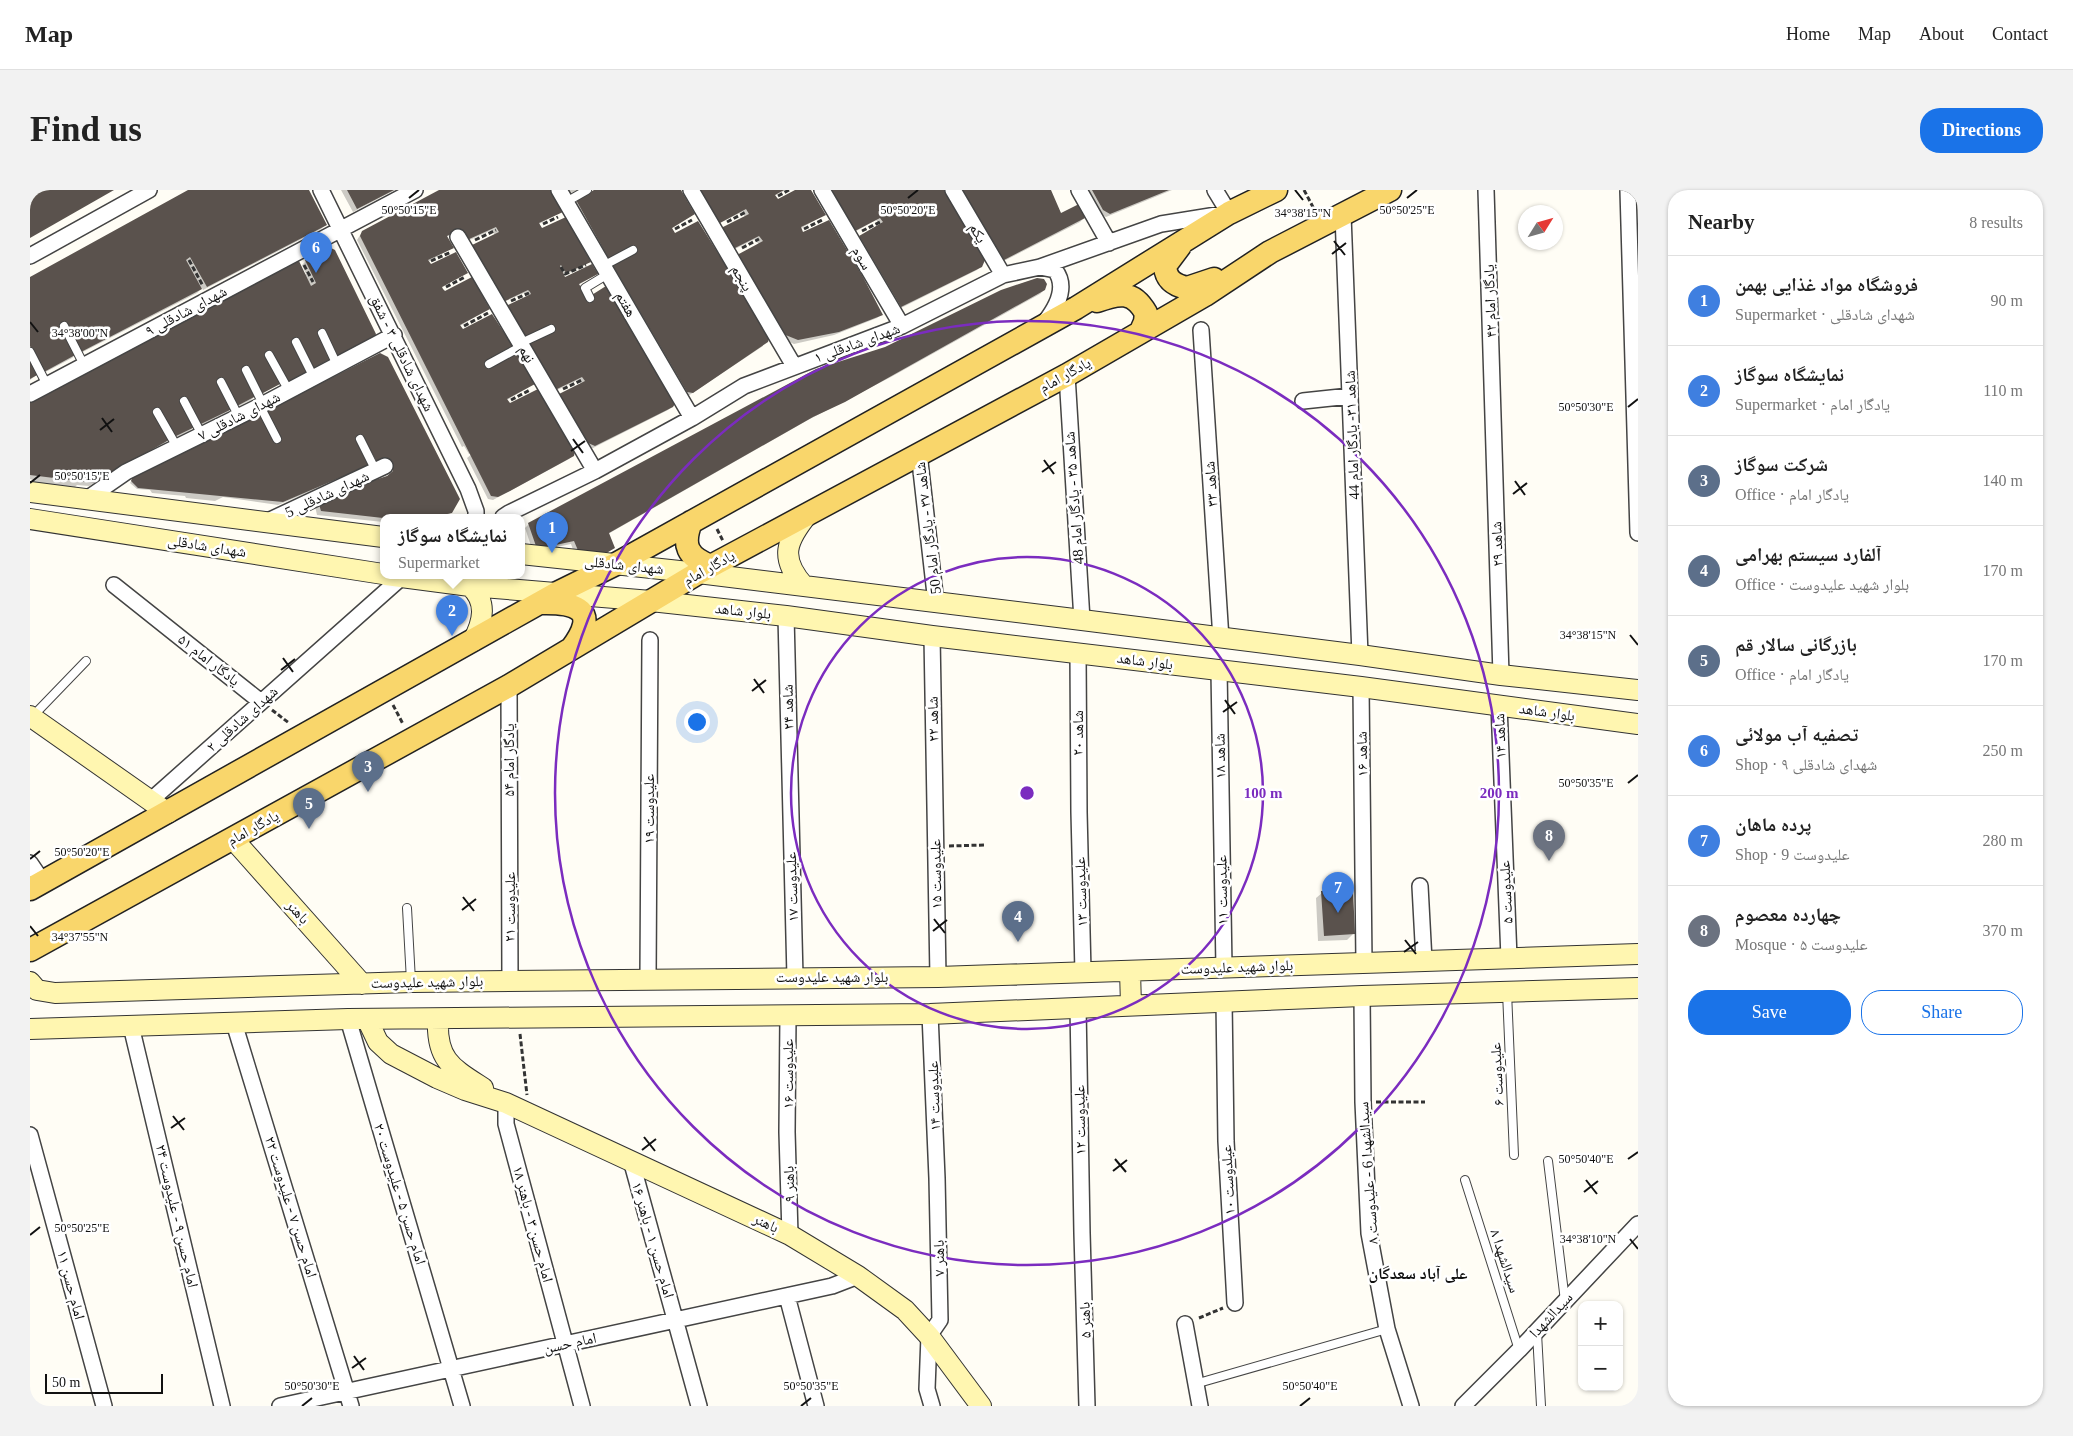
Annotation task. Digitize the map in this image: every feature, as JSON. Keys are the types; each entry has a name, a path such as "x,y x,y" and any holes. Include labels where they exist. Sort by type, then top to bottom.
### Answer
{"main road":[{"path":"37,885 159,807 305,736 548,598 616,564 700,518 1076,308 1229,213 1276,190"},
{"name":"یادگار امام","path":"34,952 509,686 704,570 1067,375 1205,295 1270,252 1390,190"},
{"path":"1188,238 1174,252 1166,266 1166,273 1172,282 1187,288 1215,279 1270,252"},
{"path":"1076,308 1118,294 1127,296 1136,300 1146,313 1141,331"},
{"path":"30,519 32,493"},
{"name":"شهدای شادقلی","path":"32,493 380,537"},
{"path":"804,586 792,572 788,558 791,540 808,514"},
{"path":"700,518 686,538 688,548 699,560 704,570"},
{"name":"شهدای شادقلی","path":"30,519 380,573"},
{"name":"شهدای شادقلی","path":"525,554 616,564 704,570"},
{"name":"بلوار شاهد","path":"704,570 804,586 936,603 1360,655 1501,675 1638,690"},
{"name":"شهدای شادقلی","path":"419,579 548,598 651,601"},
{"path":"470,586 478,593 483,617 472,641"},
{"path":"548,598 571,604 580,610 583,615 584,626 580,637 572,648"},
{"name":"بلوار شاهد","path":"651,601 1361,687 1638,724"},
{"path":"31,717 159,807"},
{"name":"باهنر","path":"233,839 362,984"},
{"name":"بلوار شهید علیدوست","path":"30,982 37,990 55,993 510,980 938,977 1638,954"},
{"path":"1130,971 1131,1005"},
{"path":"30,1029 358,1019 930,1014 1224,1001 1638,988"},
{"name":"باهنر","path":"358,1019 378,1042 392,1054 458,1087 506,1103 790,1234 858,1276 905,1310 930,1336 981,1406"},
{"name":"باهنر","path":"438,1019 438,1040 441,1052 449,1063 463,1075 506,1103"}],"street":[{"path":"30,256 149,190"},
{"name":"شهدای شادقلی ۳ - شفق","path":"321,190 394,335 468,489 476,514"},
{"name":"شهدای شادقلی ۹","path":"30,394 415,190"},
{"name":"پنجم","path":"691,190 794,366"},
{"name":"سوم","path":"822,190 902,326"},
{"name":"یکم","path":"953,190 1003,276"},
{"path":"1079,190 1109,243"},
{"path":"1215,190 1229,213"},
{"name":"یادگار امام ۴۲","path":"1486,190 1494,413"},
{"path":"1628,190 1638,533"},
{"name":"هفتم","path":"562,196 692,418"},
{"name":"شهدای شادقلی ۱","path":"507,514 595,471 692,418 744,386 902,326 1003,276 1040,267 1161,224 1229,213"},
{"name":"شاهد ۳۱- یادگار امام 44","path":"1343,215 1360,655"},
{"name":"نهم","path":"461,241 595,471"},
{"path":"1040,267 1055,270 1060,276 1061,287 1054,310 1040,328"},
{"name":"شاهد ۳۳","path":"1201,330 1221,638"},
{"name":"شهدای شادقلی ۷","path":"87,499 126,472 239,417 394,335"},
{"name":"شاهد ۳۵ - یادگار امام 48","path":"1067,375 1082,620"},
{"path":"1303,401 1350,396"},
{"name":"شاهد ۲۹","path":"1494,413 1501,675"},
{"name":"شاهد ۳۷ - یادگار امام 50","path":"919,453 936,603"},
{"name":"شهدای شادقلی 5","path":"268,522 381,468"},
{"name":"شهدای شادقلی ۲","path":"159,807 261,702 386,579"},
{"name":"یادگار امام ۵۱","path":"114,585 261,702"},
{"name":"شاهد ۲۴","path":"786,616 790,798"},
{"name":"شاهد ۲۲","path":"932,636 935,801"},
{"name":"علیدوست ۱۹","path":"648,978 650,640"},
{"name":"شاهد ۲۰","path":"1078,653 1079,812"},
{"name":"شاهد ۱۸","path":"1219,670 1221,812"},
{"name":"یادگار امام ۵۴","path":"509,686 510,834"},
{"name":"شاهد ۱۶","path":"1361,687 1364,963"},
{"name":"شاهد ۱۴","path":"1499,705 1503,827"},
{"name":"علیدوست ۱۷","path":"790,798 795,978"},
{"name":"علیدوست ۱۵","path":"935,801 938,977"},
{"name":"علیدوست ۱۳","path":"1079,812 1083,972"},
{"name":"علیدوست ۱۱","path":"1221,812 1224,968"},
{"name":"علیدوست ۵","path":"1503,827 1509,958"},
{"name":"علیدوست ۲۱","path":"510,834 510,980"},
{"path":"30,863 37,885"},
{"path":"1420,886 1424,961"},
{"name":"سیدالشهدا 6 - علیدوست ۸","path":"1362,996 1363,1102 1369,1233 1387,1329 1412,1406"},
{"name":"عیلدوست ۱۰","path":"1224,1001 1226,1141 1235,1304"},
{"name":"علیدوست ۱۲","path":"1078,1007 1082,1233"},
{"name":"علیدوست ۱۴","path":"930,1014 937,1178"},
{"name":"علیدوست ۱۶","path":"787,1132 788,1016"},
{"name":"امام حسن ۵ - علیدوست ۲۰","path":"358,1019 462,1406"},
{"name":"امام حسن ۷ - علیدوست ۲۲","path":"234,1023 349,1399"},
{"name":"امام حسن ۹ - علیدوست ۲۴","path":"131,1026 222,1406"},
{"name":"امام حسن ۳ - باهنر ۱۸","path":"506,1103 506,1124 582,1406"},
{"name":"باهنر ۹","path":"787,1132 790,1234"},
{"name":"امام حسن ۱۱","path":"30,1135 104,1406"},
{"name":"امام حسن ۱ - باهنر ۱۶","path":"631,1160 699,1406"},
{"name":"باهنر ۷","path":"930,1336 940,1320 937,1178"},
{"name":"سیدالشهدا","path":"1463,1406 1520,1350 1638,1224"},
{"name":"باهنر ۵","path":"1082,1233 1088,1406"},
{"name":"امام حسن","path":"280,1406 349,1399 452,1369 832,1286 858,1276"},
{"path":"787,1296 816,1406"},
{"path":"1185,1324 1200,1406"},
{"path":"930,1336 927,1388 932,1406"}],"lane":[{"path":"562,196 587,190"},
{"path":"590,298 585,288 604,266 633,250"},
{"path":"64,326 84,365"},
{"path":"489,364 551,329"},
{"path":"322,333 337,365"},
{"path":"296,342 314,378"},
{"path":"30,352 47,385"},
{"path":"270,355 289,391"},
{"path":"246,370 277,439"},
{"path":"221,382 239,417"},
{"path":"184,401 202,435"},
{"path":"157,412 176,447"},
{"path":"360,439 381,468"},
{"path":"31,717 86,660"},
{"path":"407,908 412,982"},
{"name":"علیدوست ۶","path":"1507,992 1514,1155"},
{"path":"1548,1161 1565,1301"},
{"name":"سیدالشهدا ۸","path":"1465,1180 1520,1350"},
{"path":"1195,1384 1387,1329"},
{"path":"1536,1331 1542,1406"}],"path":[{"path":"778,196 789,190"},
{"path":"714,229 746,212"},
{"path":"804,228 836,213"},
{"path":"431,261 461,241 496,230"},
{"path":"729,255 760,239"},
{"path":"189,260 209,298"},
{"path":"561,267 565,274 604,266"},
{"path":"446,287 478,271"},
{"path":"464,326 499,307"},
{"path":"511,400 582,380"},
{"path":"700,518 731,555"},
{"path":"385,690 412,740"},
{"path":"261,702 305,736"},
{"path":"936,847 984,845"},
{"path":"518,1018 530,1114"},
{"path":"1363,1102 1425,1102"},
{"path":"1185,1324 1235,1304"}],"building":[{"path":"30,190 114,190 30,238"},
{"path":"188,190 309,190 327,225 207,287 190,257 186,260 202,289 81,352 66,322 61,325 77,354 44,372 30,346 30,277"},
{"path":"347,190 394,190 357,209"},
{"path":"439,190 550,190 563,212 539,223 542,228 566,217 591,262 566,273 561,265 565,277 592,264 598,274 579,284 587,298 606,286 676,402 673,407 595,446 588,443 559,394 585,381 582,377 555,390 506,306 531,294 530,292 528,290 503,302 472,245 499,232 496,227 467,240 461,229 447,236 454,248 428,260 431,264 456,252 468,273 442,287 443,289 445,291 472,277 490,309 460,325 463,329 492,314 514,348 485,363 488,367 516,353 535,384 507,399 510,403 538,389 575,451 574,456 510,491 498,497 491,496 360,236 362,231"},
{"path":"594,190 681,190 695,214 672,228 675,233 698,221 770,336 768,342 693,393 687,392 576,200"},
{"path":"699,190 784,190 775,195 778,199 795,190 811,190 826,215 801,227 803,232 829,220 862,275 883,315 839,332 798,340 783,334 737,255 763,241 759,236 733,249 721,228 749,214 746,209 718,224"},
{"path":"831,190 944,190 985,260 982,267 901,307 859,236 883,222 880,218 855,231"},
{"path":"962,190 1051,190 1061,213 1079,204 1085,218 1004,260"},
{"path":"1092,190 1169,190 1110,214 1103,210"},
{"path":"331,248 335,250 376,334 374,340 337,357 323,329 318,330 332,358 288,382 272,352 267,355 282,383 261,394 248,366 246,367 256,396 237,406 223,379 218,381 232,409 174,437 94,483 30,475 30,402 299,261 311,286 316,283 305,260"},
{"path":"1037,278 1044,279 1047,284 1045,290 845,402 813,417 609,533 615,548 603,555 580,555 574,541 537,549 528,523 816,369 885,347 1001,290"},
{"path":"380,353 388,357 460,499 452,513 447,514 380,514 380,518 321,511 318,501 387,476 393,471 386,458 377,462 363,437 357,440 370,465 283,502 138,488 131,481 132,478 259,414 276,443 281,440 266,411"},
{"path":"30,357 39,374 30,379"},
{"path":"1353,890 1355,934 1324,936 1321,891"}],"place":[{"name":"تصفیه آب مولائی","path":"316,273"},
{"name":"فروشگاه مواد غذایی بهمن","path":"552,553"},
{"name":"نمایشگاه سوگاز","path":"452,636"},
{"name":"شرکت سوگاز","path":"368,792"},
{"name":"بازرگانی سالار قم","path":"309,829"},
{"name":"چهارده معصوم","path":"1549,861"},
{"name":"پرده ماهان","path":"1338,913"},
{"name":"آلفارد سیستم بهرامی","path":"1018,942"}],"district":[{"name":"علی آباد سعدگان","path":"1418,1273"}]}
